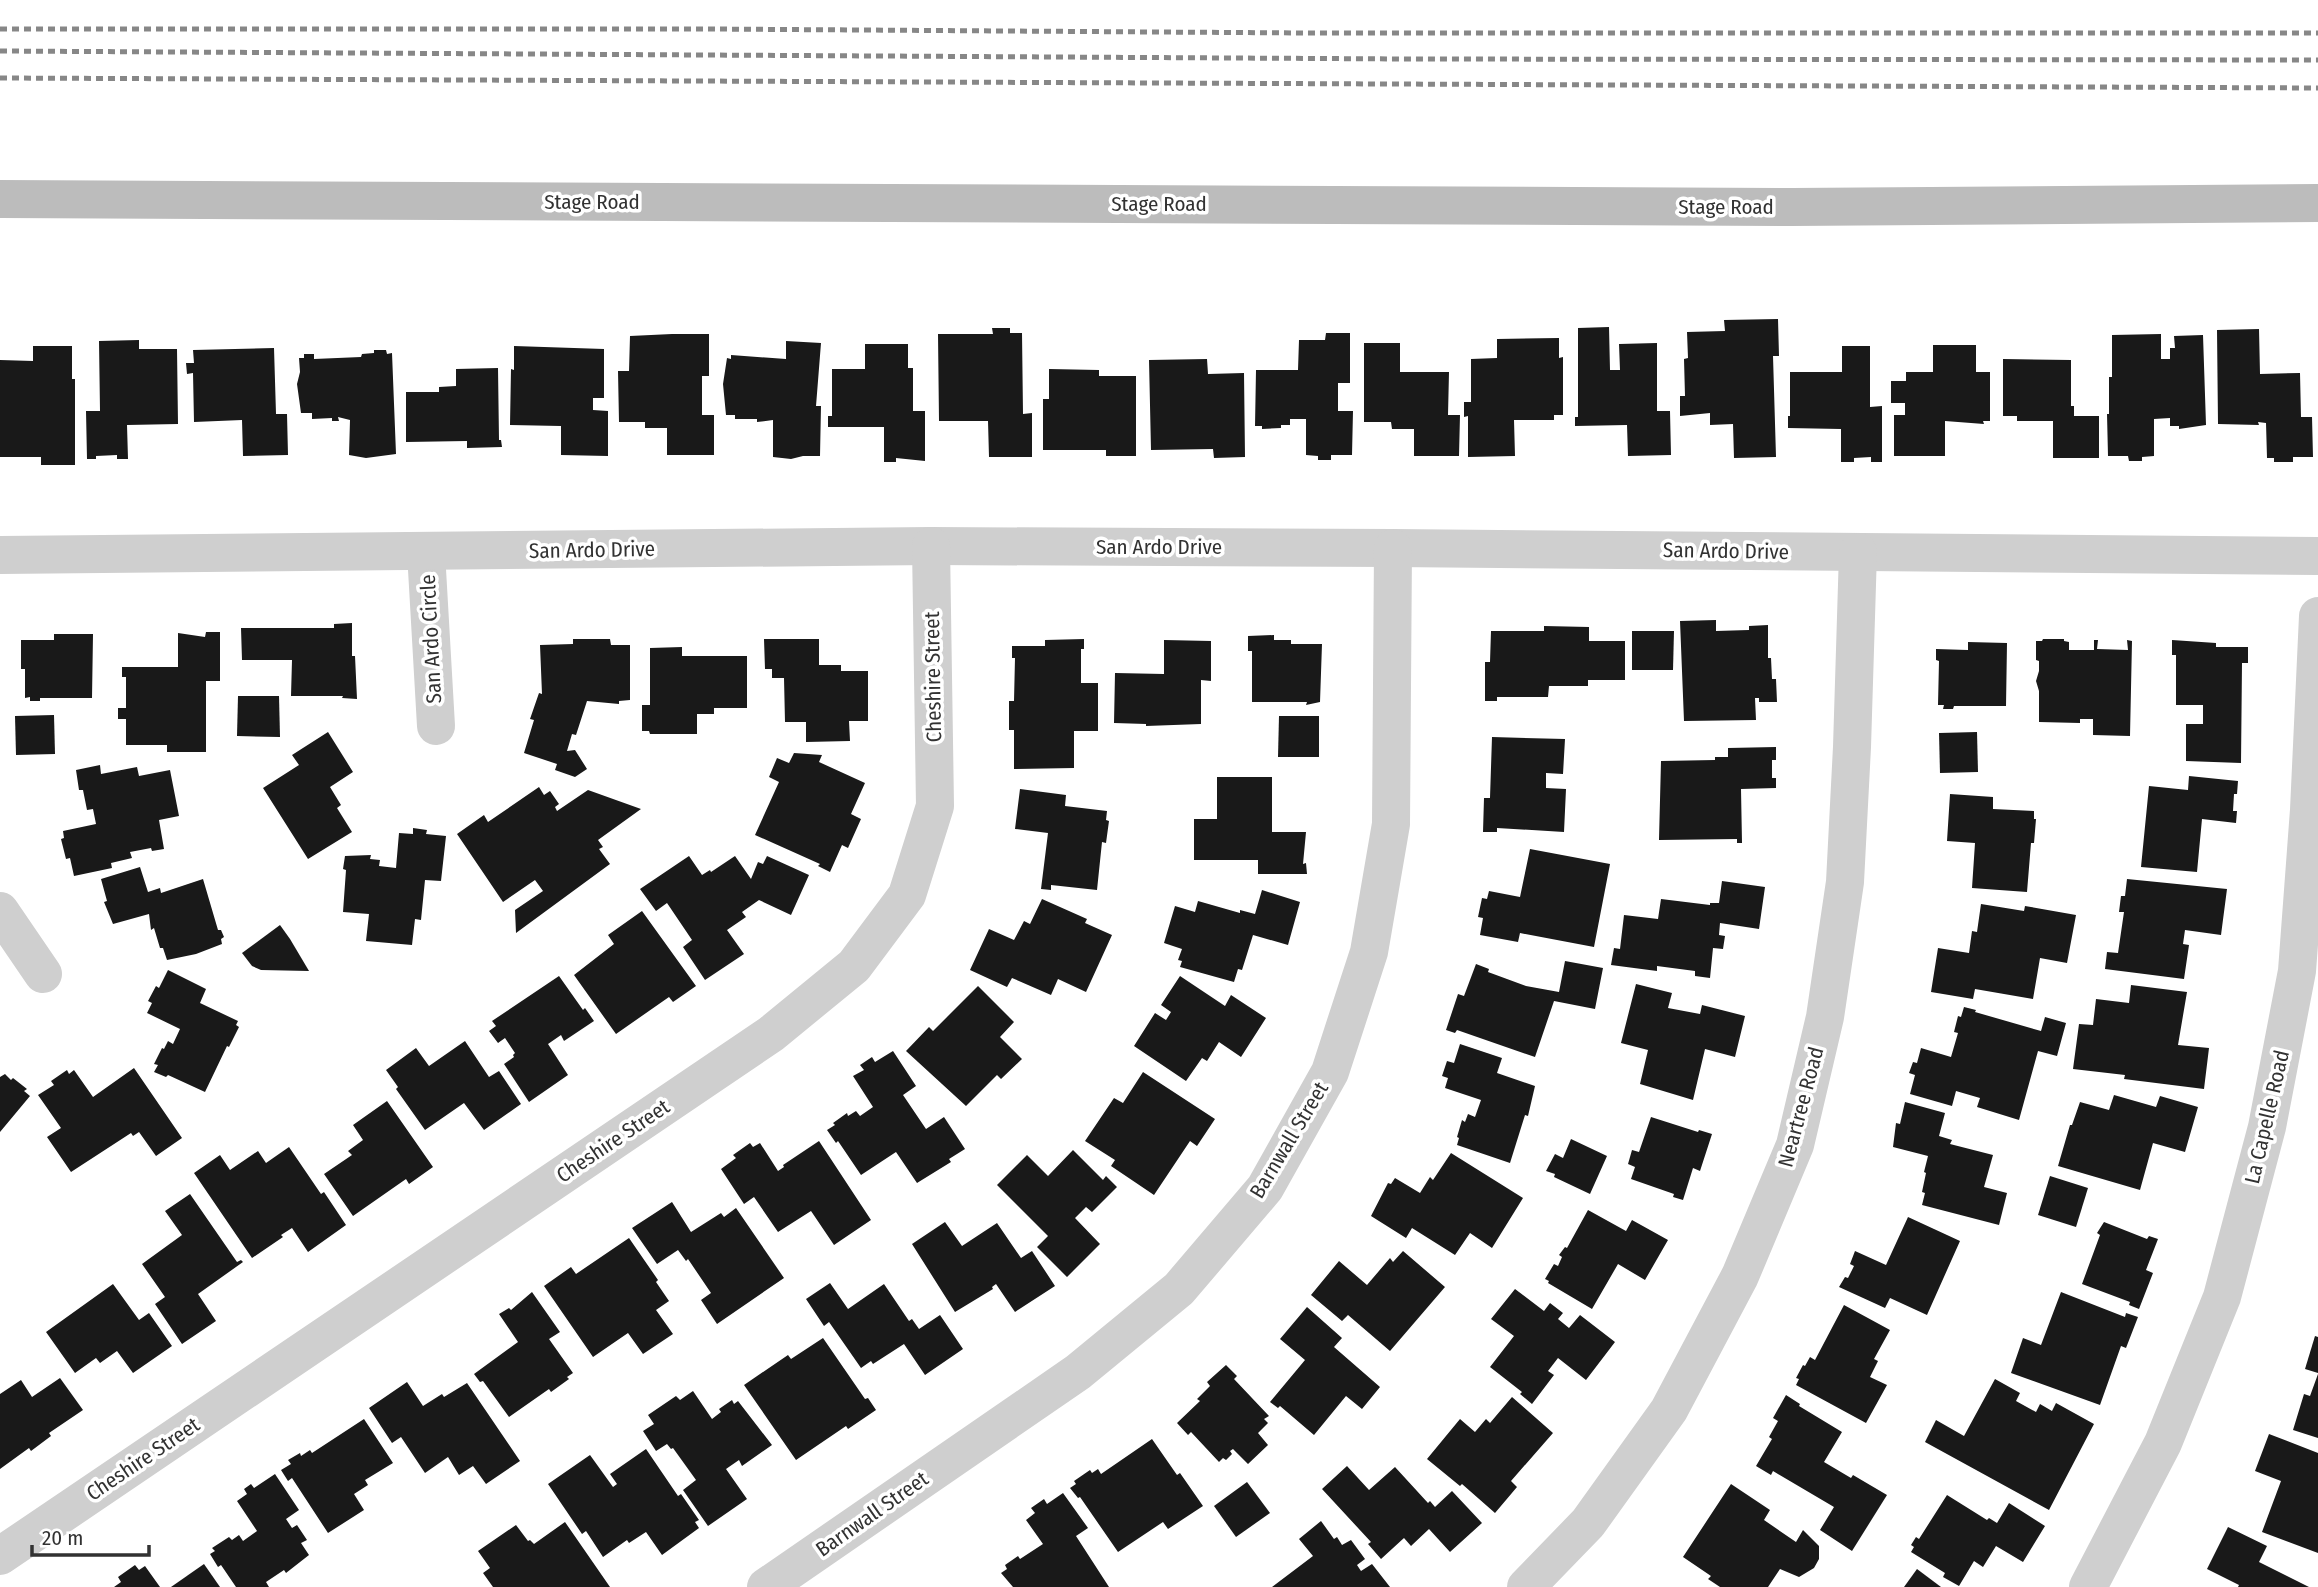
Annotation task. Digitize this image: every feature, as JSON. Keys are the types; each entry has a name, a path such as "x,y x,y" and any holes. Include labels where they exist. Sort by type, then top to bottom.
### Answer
{"main road":[{"name":"Stage Road","path":"0,199 1792,207 2318,203"}],"street":[{"name":"San Ardo Drive","path":"0,555 931,546 2318,556"},
{"name":"Cheshire Street","path":"0,1556 771,1034 854,966 907,895 935,806 931,546"},
{"name":"Barnwall Street","path":"766,1587 1078,1372 1179,1289 1265,1188 1330,1072 1369,952 1391,824 1393,548"},
{"name":"San Ardo Circle","path":"426,552 436,726"},
{"name":"Neartree Road","path":"1527,1587 1588,1523 1670,1410 1740,1276 1795,1145 1825,1017 1845,882 1858,552"},
{"name":"La Capelle Road","path":"2088,1587 2163,1443 2222,1297 2267,1127 2298,971 2318,616"},
{"path":"0,911 43,974"}],"building":[{"path":"1778,319 1779,356 1773,356 1776,457 1734,458 1733,424 1710,425 1710,413 1680,416 1680,396 1685,396 1684,359 1688,358 1687,332 1725,331 1724,320"},
{"path":"1609,327 1610,370 1620,370 1619,344 1657,343 1657,411 1670,411 1671,455 1628,456 1627,425 1575,426 1575,417 1578,417 1578,328"},
{"path":"992,328 1010,328 1010,333 1022,333 1023,414 1032,413 1032,457 989,457 988,421 939,421 938,334 993,334"},
{"path":"2259,329 2260,374 2300,373 2301,417 2312,417 2313,457 2293,457 2293,462 2274,462 2274,458 2267,458 2266,423 2218,424 2217,330"},
{"path":"1326,333 1350,333 1350,383 1338,383 1338,411 1353,411 1352,455 1331,455 1331,460 1318,460 1318,456 1306,455 1306,419 1290,419 1290,425 1281,425 1281,428 1262,429 1262,426 1255,426 1256,370 1298,370 1299,340 1325,340"},
{"path":"709,334 709,376 702,376 702,415 714,415 714,455 667,455 667,428 645,428 645,422 619,422 618,371 629,371 630,336"},
{"path":"2161,334 2161,359 2170,359 2170,348 2175,348 2174,336 2203,335 2206,425 2179,429 2179,426 2170,426 2170,418 2154,419 2154,456 2142,457 2142,461 2129,461 2128,456 2108,456 2107,414 2109,377 2112,377 2112,335"},
{"path":"1559,338 1559,358 1563,357 1563,415 1554,415 1554,420 1514,420 1515,456 1468,457 1468,416 1464,417 1464,402 1471,402 1471,359 1497,358 1497,339"},
{"path":"139,340 139,349 177,349 178,424 127,425 128,459 117,459 117,455 87,459 86,411 100,411 99,341"},
{"path":"786,341 821,343 816,406 821,406 820,456 791,459 773,457 773,420 757,422 757,419 735,419 735,415 726,415 723,384 727,358 731,359 731,355 786,359"},
{"path":"1364,343 1400,343 1400,372 1449,372 1448,415 1460,415 1459,456 1414,456 1414,429 1392,429 1391,422 1364,422"},
{"path":"865,344 908,344 908,368 913,368 913,411 925,411 925,461 896,458 896,462 884,462 884,427 828,427 828,416 832,416 832,369 865,369"},
{"path":"1933,345 1976,345 1976,372 1990,372 1990,421 1983,421 1984,424 1945,421 1945,456 1894,456 1894,415 1905,415 1905,403 1891,403 1891,381 1906,381 1906,372 1933,372"},
{"path":"33,346 72,346 72,379 75,379 75,465 41,465 41,457 0,457 0,360 33,361"},
{"path":"514,346 604,349 604,398 593,398 593,410 608,411 608,456 561,455 561,426 510,425"},
{"path":"1842,346 1870,346 1870,407 1882,406 1882,462 1871,462 1871,457 1854,458 1854,462 1841,462 1841,429 1788,428 1790,372 1842,372"},
{"path":"274,348 276,414 287,414 288,455 243,456 242,420 194,422 193,373 187,374 186,363 194,363 193,350"},
{"path":"374,350 392,353 396,454 366,458 349,455 350,420 338,417 339,421 332,421 332,418 312,419 312,413 301,413 297,384 299,358 304,358 304,354 314,354 314,359 361,357 362,354 374,353"},
{"path":"1207,359 1208,374 1244,373 1245,457 1214,458 1213,449 1151,450 1149,360"},
{"path":"2003,359 2071,360 2071,406 2074,406 2074,416 2099,416 2099,458 2053,458 2053,421 2017,421 2017,416 2003,416"},
{"path":"498,368 499,440 502,447 467,448 467,441 406,442 406,392 439,392 439,387 456,386 456,369"},
{"path":"1049,369 1099,370 1099,376 1136,376 1136,456 1106,456 1106,450 1043,450 1043,399 1049,399"},
{"path":"1716,620 1716,631 1749,630 1749,626 1768,625 1768,658 1771,658 1772,679 1776,679 1777,702 1759,702 1759,698 1755,698 1756,720 1684,721 1680,621"},
{"path":"352,623 352,656 355,656 357,699 342,698 343,696 291,696 292,660 242,660 241,628 334,628 334,624"},
{"path":"1544,626 1589,627 1589,641 1625,641 1625,680 1588,680 1588,686 1549,686 1548,697 1497,697 1497,701 1485,701 1485,662 1490,662 1491,631 1544,631"},
{"path":"1632,631 1674,631 1673,670 1632,670"},
{"path":"206,632 220,632 220,681 206,681 206,752 167,752 167,745 126,745 126,719 118,719 118,708 126,708 126,677 122,677 122,667 178,667 178,633 205,637"},
{"path":"54,634 93,634 92,698 40,698 40,701 30,701 30,697 25,698 21,640 54,640"},
{"path":"1274,635 1274,640 1291,640 1291,644 1322,644 1320,702 1306,705 1307,702 1252,702 1252,651 1248,651 1248,636"},
{"path":"573,639 610,639 611,645 630,645 630,700 619,701 619,704 587,701 576,735 572,734 567,751 575,750 587,769 575,777 555,770 557,764 524,753 534,720 530,719 539,693 542,694 540,645 573,644"},
{"path":"764,639 819,639 819,665 841,665 841,671 868,671 868,721 849,721 850,741 806,742 806,722 785,722 784,678 772,678 772,669 765,669"},
{"path":"1084,639 1084,649 1081,649 1081,683 1098,683 1098,731 1074,731 1074,768 1014,769 1014,730 1009,730 1009,701 1014,701 1015,658 1012,658 1012,646 1045,646 1045,640"},
{"path":"2064,639 2069,642 2069,650 2094,650 2094,640 2098,640 2097,649 2128,650 2127,640 2132,641 2130,736 2093,735 2093,719 2080,719 2080,723 2039,722 2039,691 2036,681 2039,661 2036,660 2036,641"},
{"path":"1164,640 1211,641 1211,681 1201,680 1201,724 1146,726 1114,723 1115,673 1164,674"},
{"path":"2172,640 2216,643 2216,647 2248,647 2248,663 2242,663 2241,763 2186,761 2186,724 2203,724 2203,705 2176,705 2176,655 2172,655"},
{"path":"1968,642 2007,643 2006,706 1954,706 1953,709 1943,709 1944,705 1938,705 1939,661 1936,660 1936,649 1968,650"},
{"path":"682,647 682,656 747,656 747,708 714,708 714,714 697,714 697,734 650,734 649,731 642,731 642,705 650,705 650,648"},
{"path":"238,696 279,696 280,737 237,736"},
{"path":"54,715 55,754 16,755 15,716"},
{"path":"1279,716 1319,716 1319,757 1278,757"},
{"path":"328,732 353,772 330,787 341,805 337,808 352,832 308,859 263,788 299,765 292,755"},
{"path":"1977,732 1978,772 1940,773 1939,733"},
{"path":"1492,737 1565,739 1563,774 1546,773 1546,788 1566,789 1564,832 1497,828 1497,832 1483,832 1484,798 1490,798"},
{"path":"1776,747 1776,760 1772,760 1772,778 1776,778 1776,788 1741,789 1742,843 1737,843 1737,839 1659,840 1661,761 1715,760 1715,757 1728,757 1728,748"},
{"path":"794,753 822,755 819,762 865,783 851,814 861,819 848,848 842,845 830,872 818,866 820,864 755,835 779,782 769,777 777,758 789,763"},
{"path":"100,765 101,774 137,767 139,776 170,770 179,816 159,820 164,849 152,851 151,848 130,852 132,858 111,863 112,868 74,876 70,858 66,859 61,839 64,838 63,831 96,824 93,809 87,810 83,790 79,790 76,770"},
{"path":"2189,776 2238,781 2233,811 2237,811 2236,823 2202,819 2197,872 2141,867 2149,786 2188,790"},
{"path":"1217,777 1272,777 1272,832 1306,832 1303,864 1306,863 1307,874 1258,874 1258,860 1194,860 1194,819 1217,819"},
{"path":"539,787 544,795 550,791 559,804 555,807 557,811 588,790 641,809 598,840 603,847 599,849 610,864 516,933 515,910 543,891 535,880 503,902 457,834 484,815 488,822"},
{"path":"1020,789 1066,795 1065,806 1107,811 1106,820 1109,821 1106,843 1102,842 1097,890 1051,885 1051,890 1041,889 1048,833 1015,829"},
{"path":"1950,794 1993,797 1993,809 2034,811 2034,843 2031,843 2027,892 1972,888 1975,843 1947,841"},
{"path":"413,828 427,830 426,834 446,836 441,881 425,880 421,920 415,919 412,945 366,941 369,914 343,912 345,856 371,855 370,859 380,860 379,866 396,868 399,833 413,834"},
{"path":"1530,849 1610,864 1594,947 1520,933 1518,942 1480,935 1483,918 1478,917 1482,898 1487,899 1489,891 1520,897"},
{"path":"689,856 702,875 735,856 751,879 758,862 763,864 767,856 809,875 791,915 759,900 742,912 746,917 727,930 744,954 705,980 683,947 692,940 667,903 656,911 640,889"},
{"path":"140,867 148,892 160,888 161,893 203,879 218,930 221,930 224,937 221,939 222,944 196,954 167,960 154,928 151,930 149,914 113,924 104,902 107,901 101,879"},
{"path":"2127,879 2227,889 2221,935 2185,930 2183,944 2189,945 2184,979 2105,969 2107,952 2118,953 2124,912 2119,912"},
{"path":"1722,881 1765,887 1759,929 1720,923 1719,935 1725,936 1723,949 1713,948 1710,978 1695,976 1695,971 1657,966 1657,971 1611,965 1614,948 1620,949 1624,915 1658,919 1661,899 1710,905 1719,903"},
{"path":"1262,890 1300,902 1288,945 1253,935 1242,970 1238,969 1234,982 1180,967 1182,961 1178,960 1182,949 1164,943 1175,906 1195,912 1198,901 1240,913 1240,910 1255,914"},
{"path":"1042,899 1087,919 1085,923 1112,935 1086,992 1058,979 1051,995 1012,978 1007,987 970,970 989,929 1014,940 1024,921 1030,924"},
{"path":"1981,904 2024,911 2025,906 2076,915 2067,963 2040,958 2033,999 1975,989 1973,999 1931,992 1938,948 1969,953 1972,931 1977,932"},
{"path":"642,911 696,986 673,1002 669,997 616,1034 574,975 614,944 608,935"},
{"path":"280,925 309,971 261,970 252,966 242,953"},
{"path":"1565,961 1603,968 1595,1009 1554,1001 1535,1057 1457,1030 1455,1033 1446,1030 1458,994 1464,996 1476,964 1489,969 1488,972 1526,986 1559,992"},
{"path":"168,970 206,989 200,1003 238,1021 236,1025 239,1027 205,1092 168,1075 166,1077 154,1072 158,1065 154,1064 162,1048 164,1049 168,1041 173,1044 180,1029 147,1013 152,1003 148,1001 156,986 159,988"},
{"path":"559,976 594,1021 564,1041 561,1035 548,1044 568,1075 529,1102 504,1064 514,1057 515,1053 505,1038 498,1043 489,1031 496,1026 492,1021"},
{"path":"1180,976 1225,1006 1231,995 1266,1018 1241,1057 1219,1042 1207,1061 1202,1058 1186,1081 1134,1046 1155,1013 1166,1020 1171,1012 1161,1005"},
{"path":"1636,984 1672,993 1668,1008 1700,1014 1702,1005 1745,1016 1735,1057 1705,1049 1693,1100 1640,1084 1648,1050 1621,1043"},
{"path":"2131,985 2187,992 2178,1045 2209,1048 2204,1089 2124,1079 2125,1075 2073,1069 2079,1024 2093,1025 2096,999 2129,1003"},
{"path":"978,986 1014,1022 1000,1037 1022,1059 1001,1079 997,1075 966,1106 906,1051 929,1027 933,1031"},
{"path":"1964,1007 2041,1031 2045,1017 2066,1023 2057,1056 2038,1051 2019,1120 1977,1107 1980,1098 1956,1091 1952,1106 1910,1094 1915,1075 1909,1073 1913,1062 1917,1063 1921,1048 1951,1057 1958,1033 1954,1032 1958,1016 1961,1017"},
{"path":"465,1041 489,1077 499,1071 521,1104 484,1130 464,1103 425,1130 386,1070 416,1048 429,1066"},
{"path":"1460,1044 1502,1058 1497,1073 1535,1086 1528,1116 1525,1115 1510,1163 1457,1145 1462,1120 1465,1122 1468,1114 1475,1117 1481,1100 1445,1088 1448,1078 1442,1076 1447,1061 1454,1063"},
{"path":"893,1051 916,1086 903,1095 926,1129 944,1117 965,1149 949,1159 951,1162 917,1183 896,1152 861,1175 838,1141 836,1143 827,1130 847,1113 848,1116 856,1111 860,1116 873,1107 853,1076 864,1070 860,1065 872,1057 875,1062"},
{"path":"134,1068 182,1138 156,1156 139,1132 133,1136 131,1133 71,1172 47,1137 61,1128 38,1095 54,1085 51,1081 67,1070 69,1074 74,1070 93,1097"},
{"path":"1143,1072 1215,1119 1197,1146 1190,1141 1154,1195 1111,1166 1115,1160 1085,1141 1114,1098 1123,1103"},
{"path":"5,1074 27,1089 24,1091 30,1096 0,1132 0,1077"},
{"path":"2114,1095 2156,1107 2160,1096 2198,1107 2185,1152 2153,1143 2140,1190 2058,1166 2080,1102 2109,1110"},
{"path":"387,1101 433,1167 409,1184 406,1179 353,1216 324,1174 352,1155 348,1151 363,1140 353,1125"},
{"path":"1905,1102 1945,1113 1939,1136 1952,1140 1950,1144 1993,1155 1984,1187 2007,1193 1999,1225 1922,1205 1928,1156 1893,1147 1896,1123 1900,1124"},
{"path":"1651,1117 1712,1134 1700,1171 1693,1168 1683,1200 1673,1197 1674,1194 1631,1179 1635,1167 1628,1164 1632,1150 1639,1152"},
{"path":"1571,1139 1607,1156 1590,1194 1546,1171 1555,1154 1563,1158"},
{"path":"819,1141 871,1220 834,1245 811,1211 778,1232 754,1197 744,1204 721,1169 736,1158 733,1155 750,1143 753,1147 760,1143 778,1171"},
{"path":"289,1147 346,1225 308,1252 292,1228 252,1258 194,1173 220,1155 230,1170 258,1151 266,1163"},
{"path":"1073,1150 1103,1180 1106,1176 1117,1187 1092,1212 1086,1207 1075,1218 1100,1244 1067,1277 1037,1247 1048,1236 997,1185 1027,1155 1048,1176"},
{"path":"1451,1153 1523,1198 1492,1248 1470,1233 1455,1255 1412,1228 1406,1238 1371,1216 1388,1183 1391,1184 1395,1178 1420,1193 1430,1177 1433,1180"},
{"path":"2050,1176 2088,1188 2076,1227 2038,1215"},
{"path":"190,1194 237,1262 243,1262 198,1294 216,1321 182,1344 155,1304 165,1297 142,1264 182,1235 165,1211"},
{"path":"672,1202 691,1232 721,1213 724,1217 736,1208 784,1278 717,1324 701,1300 711,1293 688,1259 686,1261 678,1250 657,1264 632,1228"},
{"path":"1588,1210 1626,1231 1632,1220 1668,1240 1645,1280 1618,1264 1592,1309 1545,1279 1554,1264 1558,1266 1562,1257 1559,1255 1567,1248"},
{"path":"1908,1217 1960,1241 1927,1315 1890,1298 1885,1308 1839,1287 1854,1266 1850,1264 1855,1251 1886,1265"},
{"path":"945,1222 962,1246 997,1223 1021,1258 1032,1251 1055,1286 1015,1312 996,1284 993,1289 955,1312 912,1244"},
{"path":"2104,1222 2147,1239 2149,1236 2158,1239 2146,1270 2153,1273 2139,1309 2129,1305 2130,1302 2082,1284 2100,1235 2097,1233"},
{"path":"629,1238 669,1301 656,1310 673,1334 643,1354 628,1333 593,1357 544,1286 571,1267 576,1274"},
{"path":"1403,1251 1445,1287 1390,1351 1348,1315 1342,1321 1311,1295 1339,1261 1367,1285 1390,1258 1393,1262"},
{"path":"830,1283 848,1309 884,1284 909,1321 912,1319 919,1329 940,1315 963,1349 925,1375 904,1344 873,1364 871,1361 861,1368 829,1322 824,1326 806,1299"},
{"path":"113,1284 139,1320 149,1313 172,1346 133,1373 117,1351 100,1363 96,1358 75,1373 46,1332"},
{"path":"1515,1289 1544,1311 1550,1303 1563,1313 1558,1319 1569,1328 1580,1315 1615,1342 1586,1380 1558,1358 1548,1371 1554,1375 1532,1404 1520,1394 1522,1392 1490,1367 1514,1336 1491,1319"},
{"path":"532,1292 560,1332 549,1339 573,1373 551,1392 549,1389 509,1417 483,1381 480,1382 474,1374 518,1342 499,1314 509,1308 511,1310"},
{"path":"2061,1292 2125,1317 2126,1313 2138,1317 2126,1348 2121,1346 2100,1405 2011,1373 2023,1338 2041,1345"},
{"path":"1844,1305 1890,1330 1874,1359 1878,1361 1870,1377 1887,1385 1866,1423 1796,1385 1799,1379 1796,1378 1803,1365 1805,1366 1810,1357 1815,1360"},
{"path":"1307,1307 1342,1338 1334,1347 1380,1387 1362,1409 1346,1396 1314,1435 1280,1406 1278,1408 1270,1402 1305,1360 1280,1339"},
{"path":"2315,1336 2318,1337 2318,1373 2305,1369"},
{"path":"823,1338 865,1399 868,1398 876,1410 848,1429 846,1426 796,1460 744,1385 788,1355 791,1359"},
{"path":"1226,1365 1237,1376 1234,1379 1269,1416 1264,1419 1268,1423 1258,1433 1268,1445 1248,1464 1233,1449 1226,1460 1223,1458 1219,1462 1191,1432 1188,1435 1177,1423 1200,1401 1197,1399 1210,1386 1207,1382"},
{"path":"2318,1374 2318,1438 2293,1430 2304,1394 2310,1396"},
{"path":"60,1378 83,1410 49,1433 51,1436 31,1451 29,1448 0,1469 0,1394 21,1380 32,1397"},
{"path":"1995,1379 2020,1393 2016,1401 2036,1412 2040,1404 2052,1411 2056,1403 2094,1424 2049,1510 1925,1442 1936,1420 1964,1436"},
{"path":"407,1382 423,1406 467,1383 520,1461 486,1484 473,1466 459,1475 448,1457 425,1473 401,1437 392,1443 369,1408"},
{"path":"693,1391 712,1419 721,1412 719,1409 732,1400 734,1404 738,1401 772,1445 742,1466 739,1460 726,1469 747,1499 708,1526 683,1490 696,1480 673,1448 667,1444 656,1451 643,1431 654,1424 648,1415 676,1396 680,1400"},
{"path":"1786,1395 1842,1432 1824,1462 1887,1495 1852,1551 1820,1530 1834,1507 1773,1471 1771,1475 1756,1466 1772,1439 1769,1437 1778,1421 1773,1418"},
{"path":"1512,1397 1553,1433 1511,1481 1517,1487 1495,1513 1462,1484 1460,1486 1427,1459 1460,1419 1475,1432 1486,1419 1490,1423"},
{"path":"364,1419 393,1463 365,1480 368,1485 354,1494 364,1510 328,1533 292,1478 288,1481 281,1470 291,1464 288,1460 310,1450 312,1453"},
{"path":"2269,1434 2318,1453 2318,1553 2262,1532 2281,1481 2255,1471"},
{"path":"1152,1439 1203,1506 1168,1529 1163,1522 1118,1552 1080,1497 1070,1488 1076,1484 1074,1481 1090,1470 1092,1473 1098,1469 1101,1474"},
{"path":"646,1449 678,1496 681,1494 699,1520 695,1522 699,1528 662,1555 646,1532 629,1543 627,1540 603,1557 586,1531 582,1534 548,1484 590,1455 613,1487 617,1484 610,1474"},
{"path":"1347,1466 1369,1490 1395,1467 1428,1503 1430,1501 1435,1507 1452,1491 1482,1523 1450,1552 1429,1529 1411,1546 1404,1538 1381,1559 1368,1544 1371,1542 1322,1489"},
{"path":"275,1474 299,1510 286,1519 292,1528 297,1525 307,1540 301,1543 309,1555 286,1573 284,1570 266,1582 269,1587 236,1587 210,1554 215,1551 212,1548 229,1537 232,1540 239,1535 243,1541 257,1531 237,1501 247,1494 244,1489 251,1484 254,1488"},
{"path":"1247,1482 1270,1513 1236,1537 1214,1506"},
{"path":"1731,1484 1770,1510 1764,1520 1796,1542 1803,1530 1819,1546 1819,1559 1814,1568 1799,1577 1780,1569 1768,1587 1720,1587 1708,1579 1711,1576 1683,1557"},
{"path":"1063,1493 1088,1528 1076,1536 1109,1587 1013,1587 1001,1573 1007,1569 1005,1565 1043,1544 1026,1520 1035,1513 1031,1508 1044,1499 1047,1504"},
{"path":"1947,1495 1987,1520 1989,1518 1997,1523 2009,1503 2045,1526 2023,1562 1996,1546 1983,1567 1974,1561 1959,1586 1943,1577 1945,1573 1911,1552 1914,1547 1911,1545 1916,1537 1919,1539"},
{"path":"1321,1521 1342,1545 1351,1540 1365,1559 1357,1565 1361,1571 1372,1564 1390,1587 1272,1587 1313,1556 1299,1539"},
{"path":"565,1522 610,1587 493,1587 483,1573 490,1568 478,1551 516,1525 528,1541 534,1544"},
{"path":"2228,1527 2267,1546 2259,1562 2309,1587 2238,1587 2239,1585 2207,1569"},
{"path":"204,1564 220,1587 171,1587"},
{"path":"135,1565 139,1570 145,1566 160,1587 114,1587 121,1582 118,1577"},
{"path":"1917,1569 1941,1587 1904,1587"}],"railway":[{"path":"0,29 2318,33"},
{"path":"0,51 1408,59 2318,60"},
{"path":"0,78 2318,88"}]}
